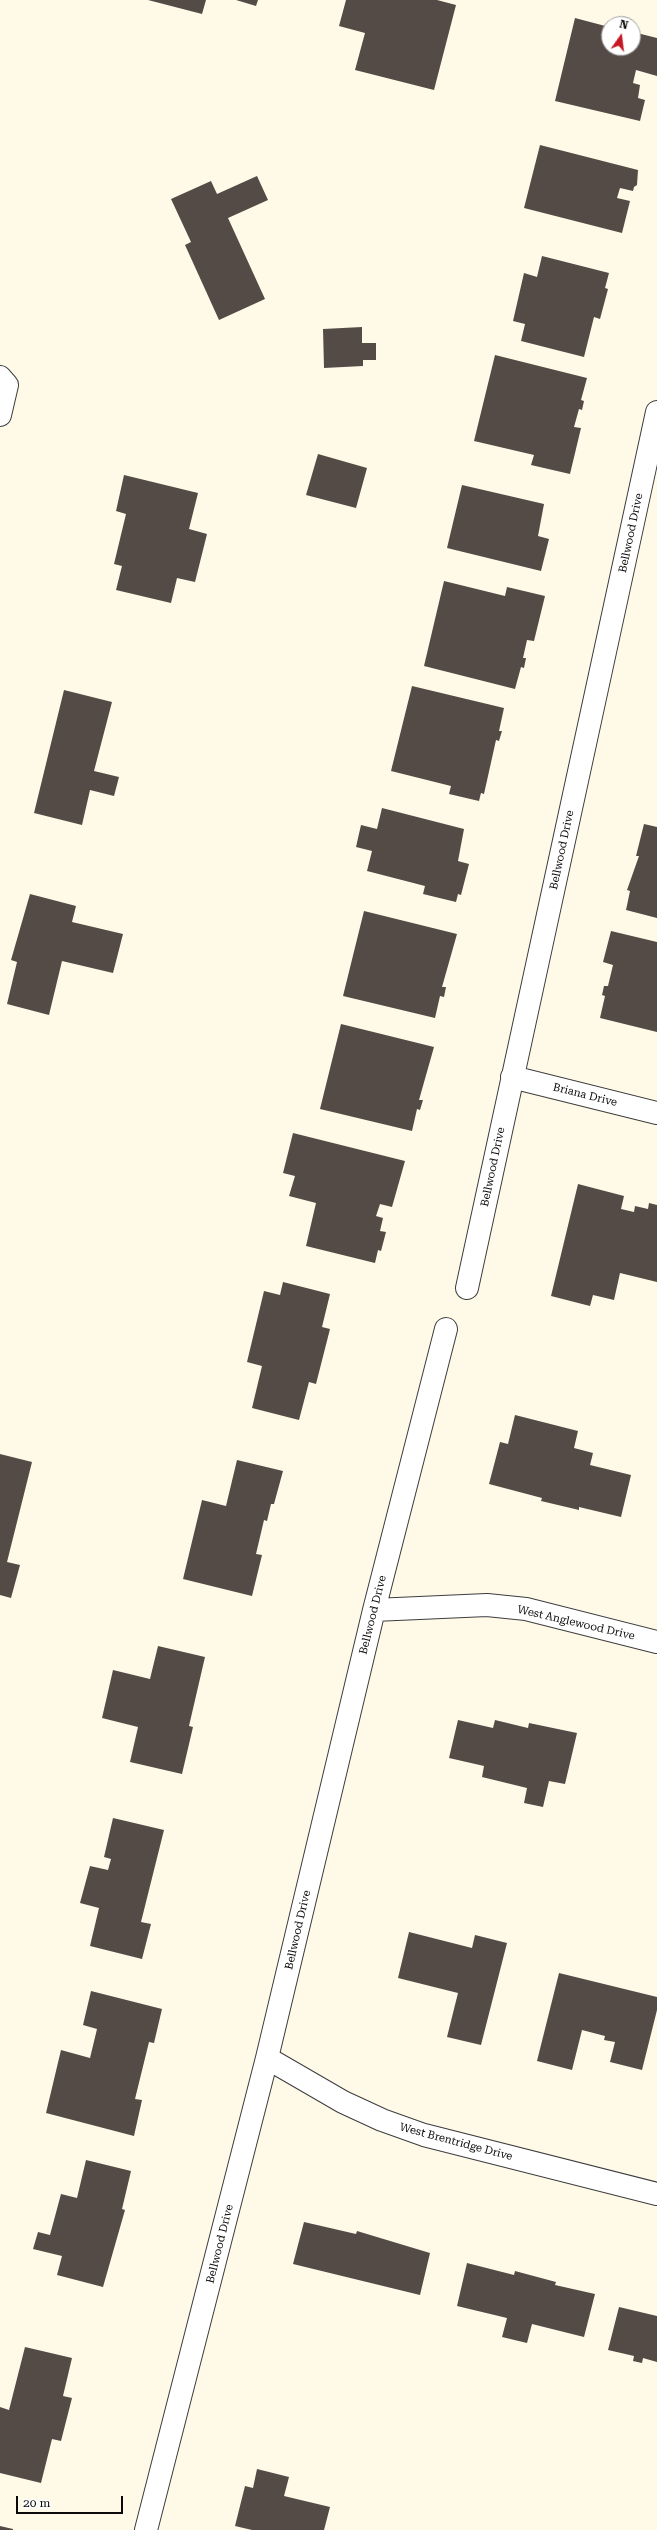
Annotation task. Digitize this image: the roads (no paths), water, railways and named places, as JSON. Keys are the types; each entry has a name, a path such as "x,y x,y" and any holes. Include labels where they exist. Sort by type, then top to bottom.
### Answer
{"street":[{"path":"0,377 7,385 0,415"},
{"name":"Bellwood Drive","path":"467,1288 657,412"},
{"name":"Briana Drive","path":"512,1077 657,1113"},
{"name":"Bellwood Drive","path":"146,2530 267,2058 374,1610 446,1329"},
{"name":"West Anglewood Drive","path":"374,1610 488,1605 526,1609 657,1642"},
{"name":"West Brentridge Drive","path":"267,2058 343,2102 382,2120 424,2135 657,2194"}]}
